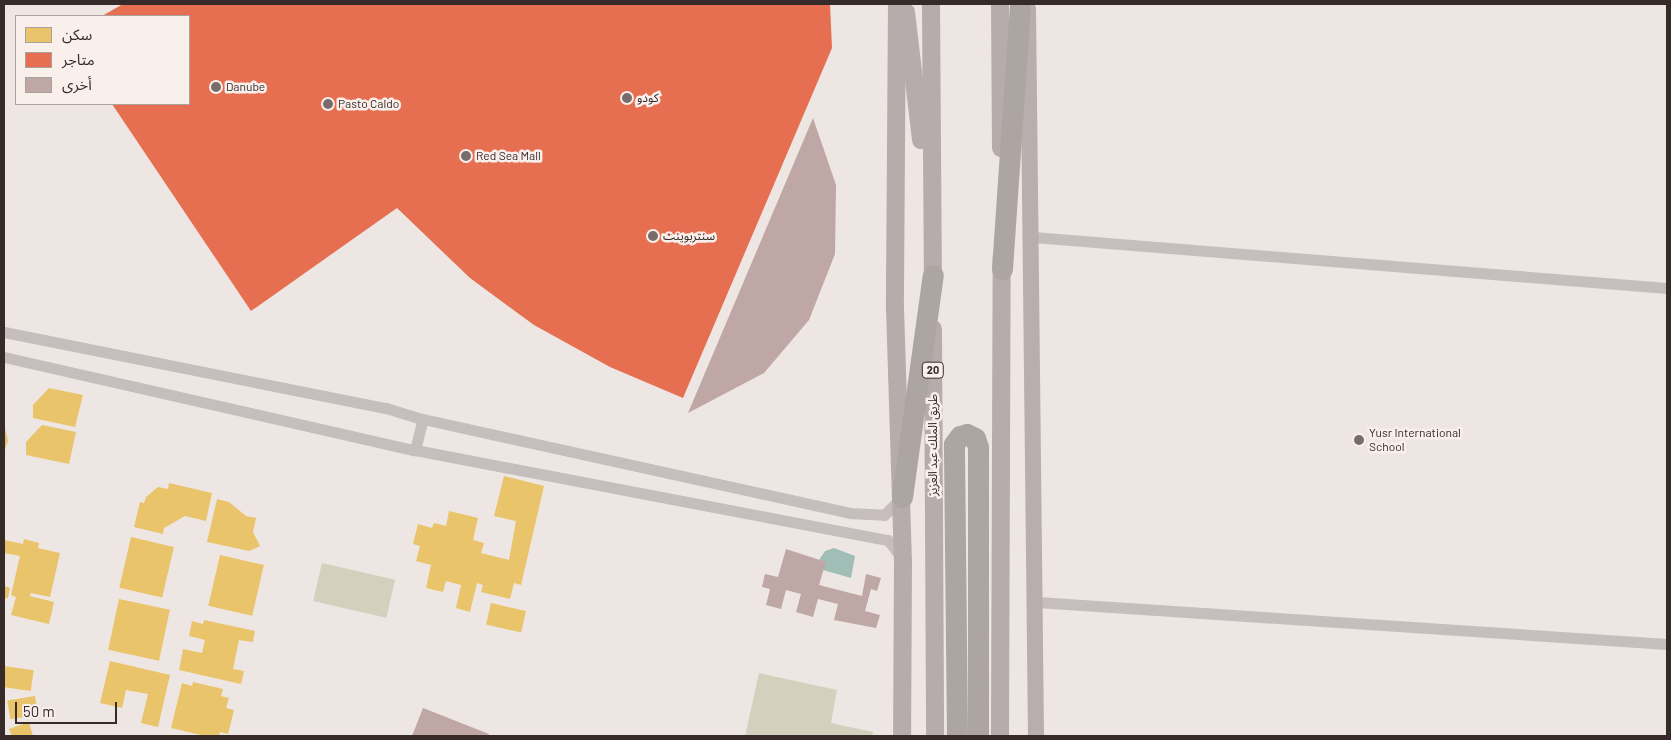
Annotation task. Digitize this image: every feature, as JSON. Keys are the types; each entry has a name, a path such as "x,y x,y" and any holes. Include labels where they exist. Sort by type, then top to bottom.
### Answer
{"highway":[{"path":"1002,269 1020,4"},
{"path":"902,497 933,275"},
{"path":"957,736 954,444 960,436 967,434 975,438 978,447 978,736"}],"main road":[{"path":"897,4 895,308 902,497 902,736"},
{"path":"905,4 930,221"},
{"name":"طريق الملك عبد العزيز","path":"931,4 930,221 933,275 934,736"},
{"path":"1000,4 1002,269 1000,736"},
{"path":"1028,4 1033,238 1036,736"}],"street":[{"path":"1033,238 1667,288"},
{"path":"4,332 386,408 422,419 849,513 884,515 902,497"},
{"path":"4,357 415,450 888,540 903,561"},
{"path":"415,450 422,419"},
{"path":"1036,602 1667,644"}],"shaded area":[{"path":"322,563 395,580 386,618 313,601"},
{"path":"759,673 837,690 831,723 873,732 872,736 745,736"}],"water":[{"path":"834,548 855,556 851,578 823,570 825,562 819,560 825,551"}],"building: سكن":[{"path":"49,388 83,395 75,427 33,418 33,405"},
{"path":"4,424 8,441 4,452"},
{"path":"42,425 76,432 69,464 26,455 26,442"},
{"path":"504,476 544,486 521,585 514,583 510,599 481,592 483,585 477,583 470,612 456,608 461,585 446,581 443,592 426,588 431,565 416,561 420,546 413,544 418,524 432,528 434,523 446,526 449,511 478,518 473,540 484,543 481,553 509,560 516,521 494,516"},
{"path":"169,483 212,493 206,521 185,516 164,528 163,534 134,527 140,502 144,503 146,497 158,487 168,489"},
{"path":"217,499 229,502 246,516 256,518 253,532 260,546 249,551 207,542"},
{"path":"131,537 174,547 162,598 119,588"},
{"path":"24,539 39,543 38,548 60,553 50,597 31,593 30,596 54,602 49,624 11,615 16,597 11,595 20,556 4,553 4,540 23,544"},
{"path":"220,555 264,565 252,616 208,606"},
{"path":"4,586 10,588 8,598 4,598"},
{"path":"119,599 170,610 159,661 108,650"},
{"path":"491,603 526,611 521,633 486,624"},
{"path":"204,620 255,631 253,642 239,640 233,669 244,671 241,684 179,670 183,649 202,653 205,640 189,636 192,621 203,624"},
{"path":"110,661 170,675 158,727 141,723 148,694 126,690 122,708 100,703"},
{"path":"4,666 34,670 31,691 4,687"},
{"path":"193,682 223,689 221,696 229,698 226,708 234,710 228,734 220,732 219,736 205,736 171,728 182,683 192,686"},
{"path":"35,696 38,715 10,719 7,700"},
{"path":"29,722 33,736 12,736 9,729"}],"building: متاجر":[{"name":"Red Sea Mall","path":"123,4 830,4 832,48 683,398 610,367 534,325 470,278 397,208 251,311 113,105 190,105 190,15 104,15"}],"building: أخرى":[{"path":"813,118 836,185 835,254 809,320 764,373 688,413"},
{"path":"786,549 826,562 819,585 862,596 866,574 881,578 877,591 871,589 865,611 880,615 876,628 834,620 838,604 818,599 813,617 796,612 801,594 786,590 781,609 766,605 770,589 762,587 765,574 778,577"},
{"path":"423,708 489,734 488,736 412,736"}],"place":[{"name":"Danube","path":"216,87"},
{"name":"كودو","path":"627,98"},
{"name":"Pasto Caldo","path":"328,104"},
{"name":"Red Sea Mall","path":"466,156"},
{"name":"سنتربوينت","path":"653,236"},
{"name":"Yusr International School","path":"1359,440"}]}
